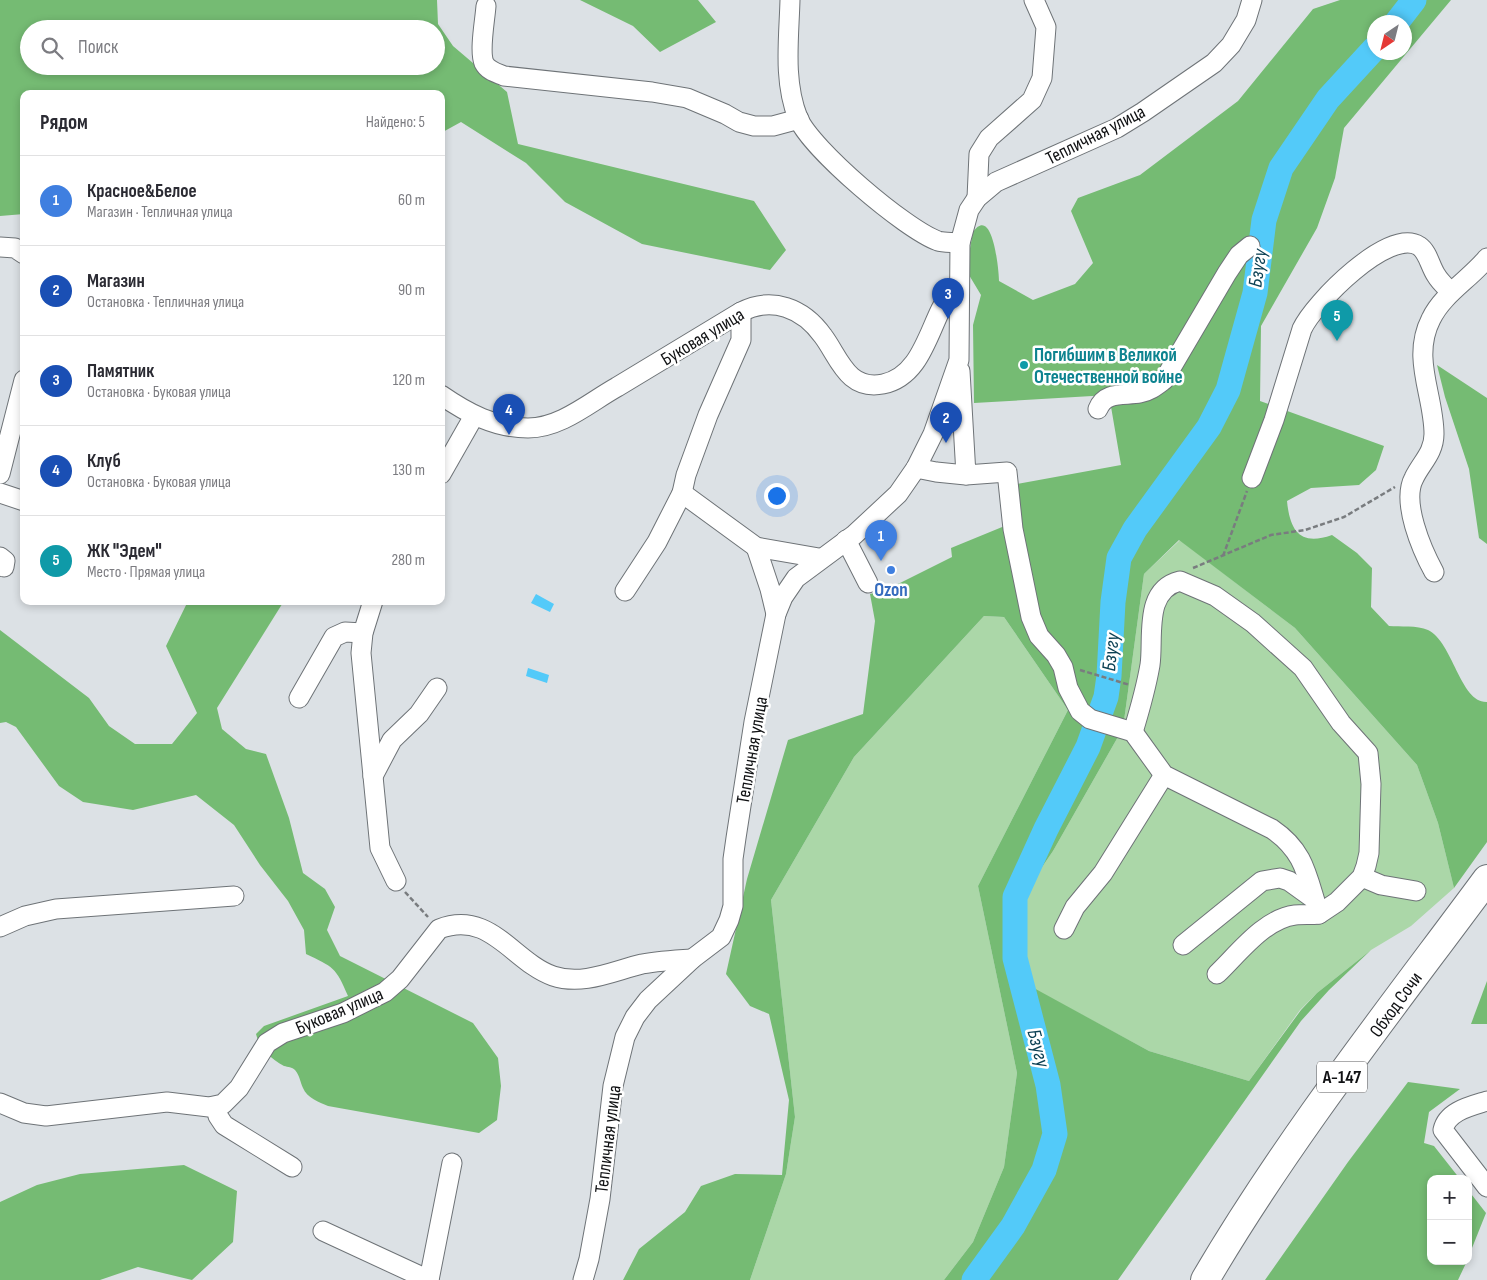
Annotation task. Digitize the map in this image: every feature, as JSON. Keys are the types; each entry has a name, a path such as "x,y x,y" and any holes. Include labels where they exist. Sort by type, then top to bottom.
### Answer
{"highway":[{"name":"Обход Сочи","path":"1205,1280 1236,1227 1324,1102 1487,879"}],"street":[{"path":"790,0 791,93 799,119 827,155 902,221 939,242 960,243"},
{"path":"977,198 979,154 989,138 1032,100 1042,78 1046,27 1034,0"},
{"name":"Тепличная улица","path":"582,1280 589,1260 600,1199 613,1086 625,1037 635,1017 648,1000 692,958 721,937 732,906 733,859 736,838 754,722 776,614 783,596 796,578 819,558 846,540 898,494 916,468 933,434 959,360 960,243 964,222 977,198 996,182 1117,128 1214,63 1236,37 1246,20 1252,0"},
{"path":"486,6 482,53 484,63 492,72 504,76 652,92 687,98 739,122 754,126 773,126 799,119"},
{"path":"1252,478 1274,420 1302,329 1307,318 1328,294 1383,248 1403,242 1411,242 1424,250 1435,275 1451,292"},
{"path":"1098,408 1101,401 1106,397 1140,393 1153,389 1164,380 1227,273 1239,255 1250,246"},
{"path":"0,247 16,248 20,251"},
{"path":"1434,572 1410,509 1413,480 1431,452 1434,434 1422,369 1422,349 1430,319 1451,292 1487,258"},
{"name":"Буковая улица","path":"445,398 474,416 511,426 529,428 559,421 674,354 741,312 754,305 767,304 781,305 796,310 824,336 841,368 853,378 864,382 881,384 906,373 916,362 942,306 959,285"},
{"path":"625,591 656,542 682,494 686,475 708,415 741,340 741,312"},
{"path":"959,360 966,474"},
{"path":"0,474 20,396"},
{"path":"445,467 474,416"},
{"path":"916,468 936,472 966,474 1007,472 1013,529 1031,617 1039,636 1056,655 1062,667 1068,688 1080,711 1090,719 1133,732 1164,775 1272,829 1286,838 1306,868 1317,907"},
{"path":"0,493 20,500"},
{"path":"682,494 756,547 819,558"},
{"path":"846,540 868,582"},
{"path":"756,547 776,614"},
{"path":"1133,732 1146,688 1153,610 1168,586 1180,581 1215,596 1254,623 1303,668 1341,723 1368,753 1371,784 1369,853 1362,877 1338,902 1281,919 1266,928 1217,974"},
{"path":"372,605 363,633 361,653 380,848 396,881"},
{"path":"299,698 323,652 334,637 345,632 363,633"},
{"path":"373,776 392,740 419,714 437,688"},
{"path":"1064,929 1075,907 1103,873 1164,775"},
{"path":"1362,877 1381,886 1416,891"},
{"path":"1183,944 1266,879 1280,878 1289,881 1317,907"},
{"path":"0,927 25,916 56,909 234,896"},
{"path":"439,929 449,925 477,927 504,941 538,968 552,976 566,979 578,980 644,964 692,958"},
{"name":"Буковая улица","path":"216,1107 231,1099 267,1043 283,1033 343,1013 385,992 400,979 439,929"},
{"path":"1487,1100 1464,1108 1449,1118 1443,1130 1487,1187"},
{"path":"0,1103 24,1112 46,1116 167,1102 216,1107 218,1116 224,1125 292,1167"},
{"path":"323,1231 429,1280 452,1163"}],"path":[{"path":"1223,557 1252,478"},
{"path":"1174,582 1185,571 1223,557 1271,535 1305,530 1344,517 1385,491 1413,480"},
{"path":"1062,667 1146,688"},
{"path":"396,881 439,929"}],"green space":[{"path":"0,0 437,0 438,20 20,20 20,75 445,75 445,34 453,46 507,92 518,144 754,201 786,250 770,270 642,244 565,202 526,163 461,122 445,131 445,90 20,90 20,214 0,216"},
{"path":"580,0 698,0 716,22 660,52 633,26"},
{"path":"1340,0 1451,0 1412,47 1412,15 1367,15 1367,60 1401,60 1344,128 1335,178 1317,228 1261,326 1260,401 1384,446 1376,470 1359,485 1311,488 1287,501 1291,521 1299,534 1305,537 1312,539 1332,535 1357,553 1372,568 1371,607 1389,626 1424,628 1437,637 1470,693 1478,700 1487,702 1487,842 1454,888 1438,823 1417,765 1295,628 1179,540 1144,574 1123,728 1053,851 1008,917 1021,981 1149,1051 1249,1081 1301,1010 1317,993 1371,950 1329,990 1301,1021 1118,1280 944,1280 973,1242 1004,1167 1017,1073 978,886 1068,710 1004,617 984,616 854,757 771,900 795,1117 786,1174 750,1280 623,1280 639,1249 685,1212 701,1186 735,1174 782,1175 789,1100 769,1014 750,1006 726,974 747,879 788,740 863,714 875,621 870,594 886,590 952,557 951,548 1019,520 1017,484 1121,465 1109,395 974,403 973,325 981,295 966,270 973,232 980,226 986,227 994,243 999,281 1033,300 1075,284 1093,263 1071,211 1078,198 1140,175 1238,101 1313,9"},
{"path":"1437,365 1487,398 1487,544 1479,538 1469,469 1445,397"},
{"path":"1180,540 1295,628 1417,765 1438,823 1454,888 1411,926 1371,950 1317,993 1300,1010 1249,1081 1149,1051 1021,982 1008,917 1053,851 1123,728 1144,574"},
{"path":"186,605 281,605 217,708 222,729 246,749 266,754 289,818 303,873 325,889 335,907 327,930 340,956 473,1023 498,1058 501,1086 497,1120 479,1133 328,1106 310,1097 302,1086 295,1070 284,1066 270,1056 260,1044 256,1034 264,1026 348,996 337,973 333,969 306,954 304,930 288,901 260,865 234,825 196,795 133,810 83,802 59,786 16,727 6,722 0,723 0,630 89,698 109,726 135,744 172,744 197,713 166,646"},
{"path":"984,616 1004,617 1068,710 978,886 1017,1073 1004,1167 973,1242 944,1280 750,1280 786,1174 795,1117 771,900 854,757"},
{"path":"1487,981 1487,1024 1471,1024"},
{"path":"1408,1082 1460,1089 1429,1112 1424,1143 1434,1146 1457,1175 1427,1175 1427,1265 1465,1265 1458,1280 1265,1280 1348,1162"},
{"path":"184,1165 237,1191 233,1242 192,1280 138,1267 100,1280 0,1280 0,1202 37,1185 80,1174"},
{"path":"1472,1195 1486,1213 1472,1248"}],"water":[{"path":"536,594 554,604 550,612 531,603"},
{"path":"528,668 549,675 547,683 526,676"}],"waterway":[{"name":"Бзугу","path":"1402,15 1414,0"},
{"name":"Бзугу","path":"974,1280 1013,1226 1044,1170 1055,1134 1048,1085 1015,958 1015,897 1046,829 1088,747 1106,697 1113,602 1119,558 1135,529 1209,427 1228,390 1255,293 1264,220 1281,168 1328,99 1367,57"}],"place":[{"name":"Памятник","path":"948,319"},
{"name":"ЖК \"Эдем\"","path":"1337,341"},
{"name":"Погибшим в Великой Отечественной войне","path":"1024,365"},
{"name":"Клуб","path":"509,435"},
{"name":"Магазин","path":"946,443"},
{"name":"Красное&Белое","path":"881,561"},
{"name":"Ozon","path":"891,570"}]}
